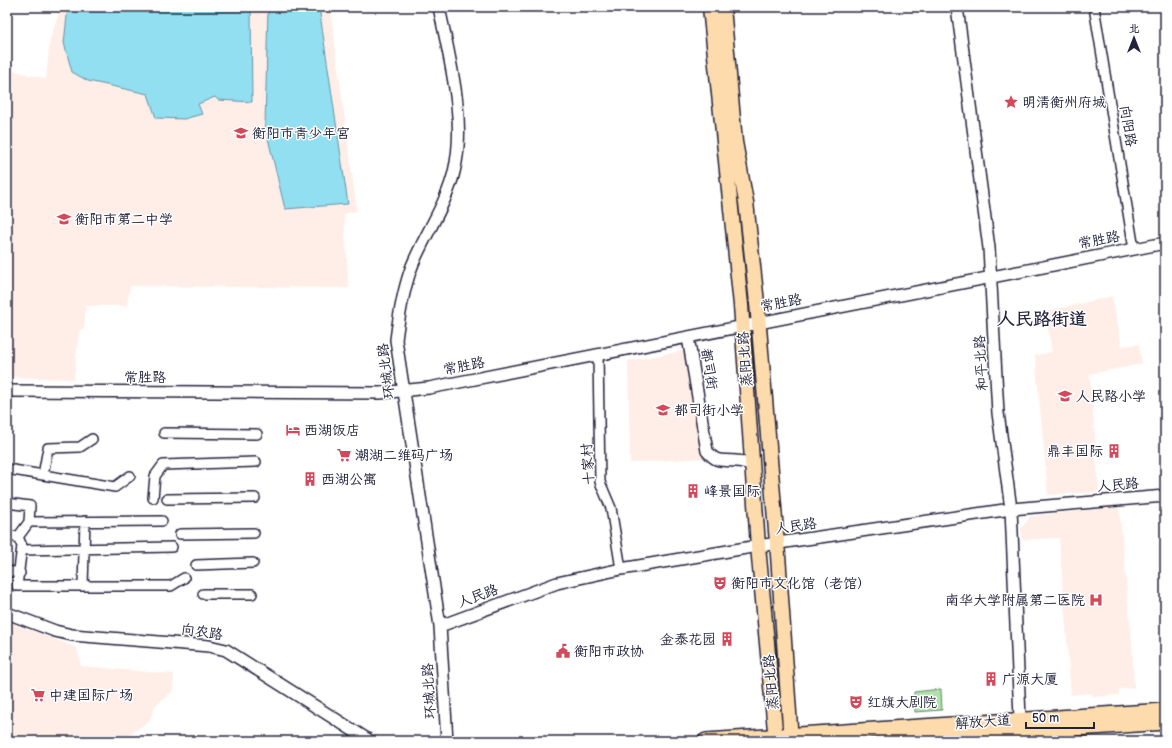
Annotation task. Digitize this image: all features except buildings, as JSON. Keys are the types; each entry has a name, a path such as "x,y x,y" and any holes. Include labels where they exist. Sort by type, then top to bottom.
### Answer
{"highway":[{"name":"解放大道","path":"706,741 1020,731 1165,711"},
{"name":"解放大道","path":"886,741 1165,722"}],"main road":[{"name":"蒸阳北路","path":"710,7 742,326 758,546 776,738"},
{"name":"蒸阳北路","path":"723,7 735,142 746,202 758,323 777,544 791,738"}],"street":[{"name":"环城北路","path":"438,7 460,120 454,172 438,212 413,265 399,314 396,340 440,626 447,741"},
{"name":"和平北路","path":"957,7 989,248 998,413 1011,509 1020,731"},
{"name":"向阳路","path":"1094,7 1134,249"},
{"name":"常胜路","path":"7,391 380,393 430,388 1165,242"},
{"name":"都司街","path":"688,337 707,451 714,458 723,461 736,460 752,464"},
{"name":"十家村","path":"598,355 600,482 611,508 621,569"},
{"name":"常胜路","path":"7,386 403,390"},
{"path":"164,433 257,434"},
{"path":"43,475 48,448 80,447 92,439"},
{"path":"153,498 155,476 163,465 256,462"},
{"path":"7,469 115,487 130,476"},
{"name":"人民路","path":"440,626 557,583 621,569 758,546 1011,509 1165,496"},
{"path":"167,499 255,498"},
{"path":"7,502 30,506 29,522 18,537"},
{"path":"83,585 85,521"},
{"path":"29,522 162,521"},
{"path":"180,534 254,533"},
{"path":"7,535 18,537"},
{"path":"18,537 22,550 17,586 171,586 184,578"},
{"path":"22,550 172,547"},
{"path":"196,565 254,563"},
{"path":"7,571 20,573"},
{"path":"203,594 252,594"},
{"name":"向农路","path":"7,613 55,631 72,635 209,646 226,650 370,741"}],"shaded area":[{"name":"衡阳市青少年宫","path":"59,7 330,7 357,211 344,214 349,288 130,286 127,306 86,306 84,328 79,331 74,379 7,377 7,69 46,79 50,38 58,16"},
{"name":"人民路小学","path":"1112,296 1122,346 1139,344 1142,364 1090,374 1099,492 1048,495 1035,355 1052,352 1045,312"},
{"name":"都司街小学","path":"687,350 705,458 630,463 628,361"},
{"name":"南华大学附属第二医院","path":"1119,507 1132,642 1134,688 1119,689 1119,695 1093,697 1092,693 1071,695 1059,538 1022,540 1021,528 1031,516"},
{"path":"7,621 77,648 81,666 174,674 173,691 155,706 150,720 128,736 110,741 7,741"}],"green space":[{"path":"941,689 942,710 915,712 914,692"}],"water":[{"path":"68,7 251,7 252,102 218,100 215,97 198,104 202,114 184,119 156,118 148,94 88,81 72,72 64,43"},
{"path":"268,7 319,7 348,204 285,209 265,126"}],"place":[{"name":"明清衡州府城","path":"1011,102"},
{"name":"衡阳市青少年宫","path":"241,133"},
{"name":"衡阳市第二中学","path":"64,219"},
{"name":"人民路小学","path":"1065,396"},
{"name":"都司街小学","path":"663,410"},
{"name":"西湖饭店","path":"293,430"},
{"name":"鼎丰国际","path":"1114,451"},
{"name":"潮湖二维码广场","path":"344,455"},
{"name":"西湖公寓","path":"310,479"},
{"name":"峰景国际","path":"693,491"},
{"name":"衡阳市文化馆（老馆）","path":"720,583"},
{"name":"南华大学附属第二医院","path":"1096,600"},
{"name":"金泰花园","path":"727,639"},
{"name":"衡阳市政协","path":"563,651"},
{"name":"广源大厦","path":"991,679"},
{"name":"中建国际广场","path":"38,695"},
{"name":"红旗大剧院","path":"856,702"}],"district":[{"name":"人民路街道","path":"1042,319"}]}
